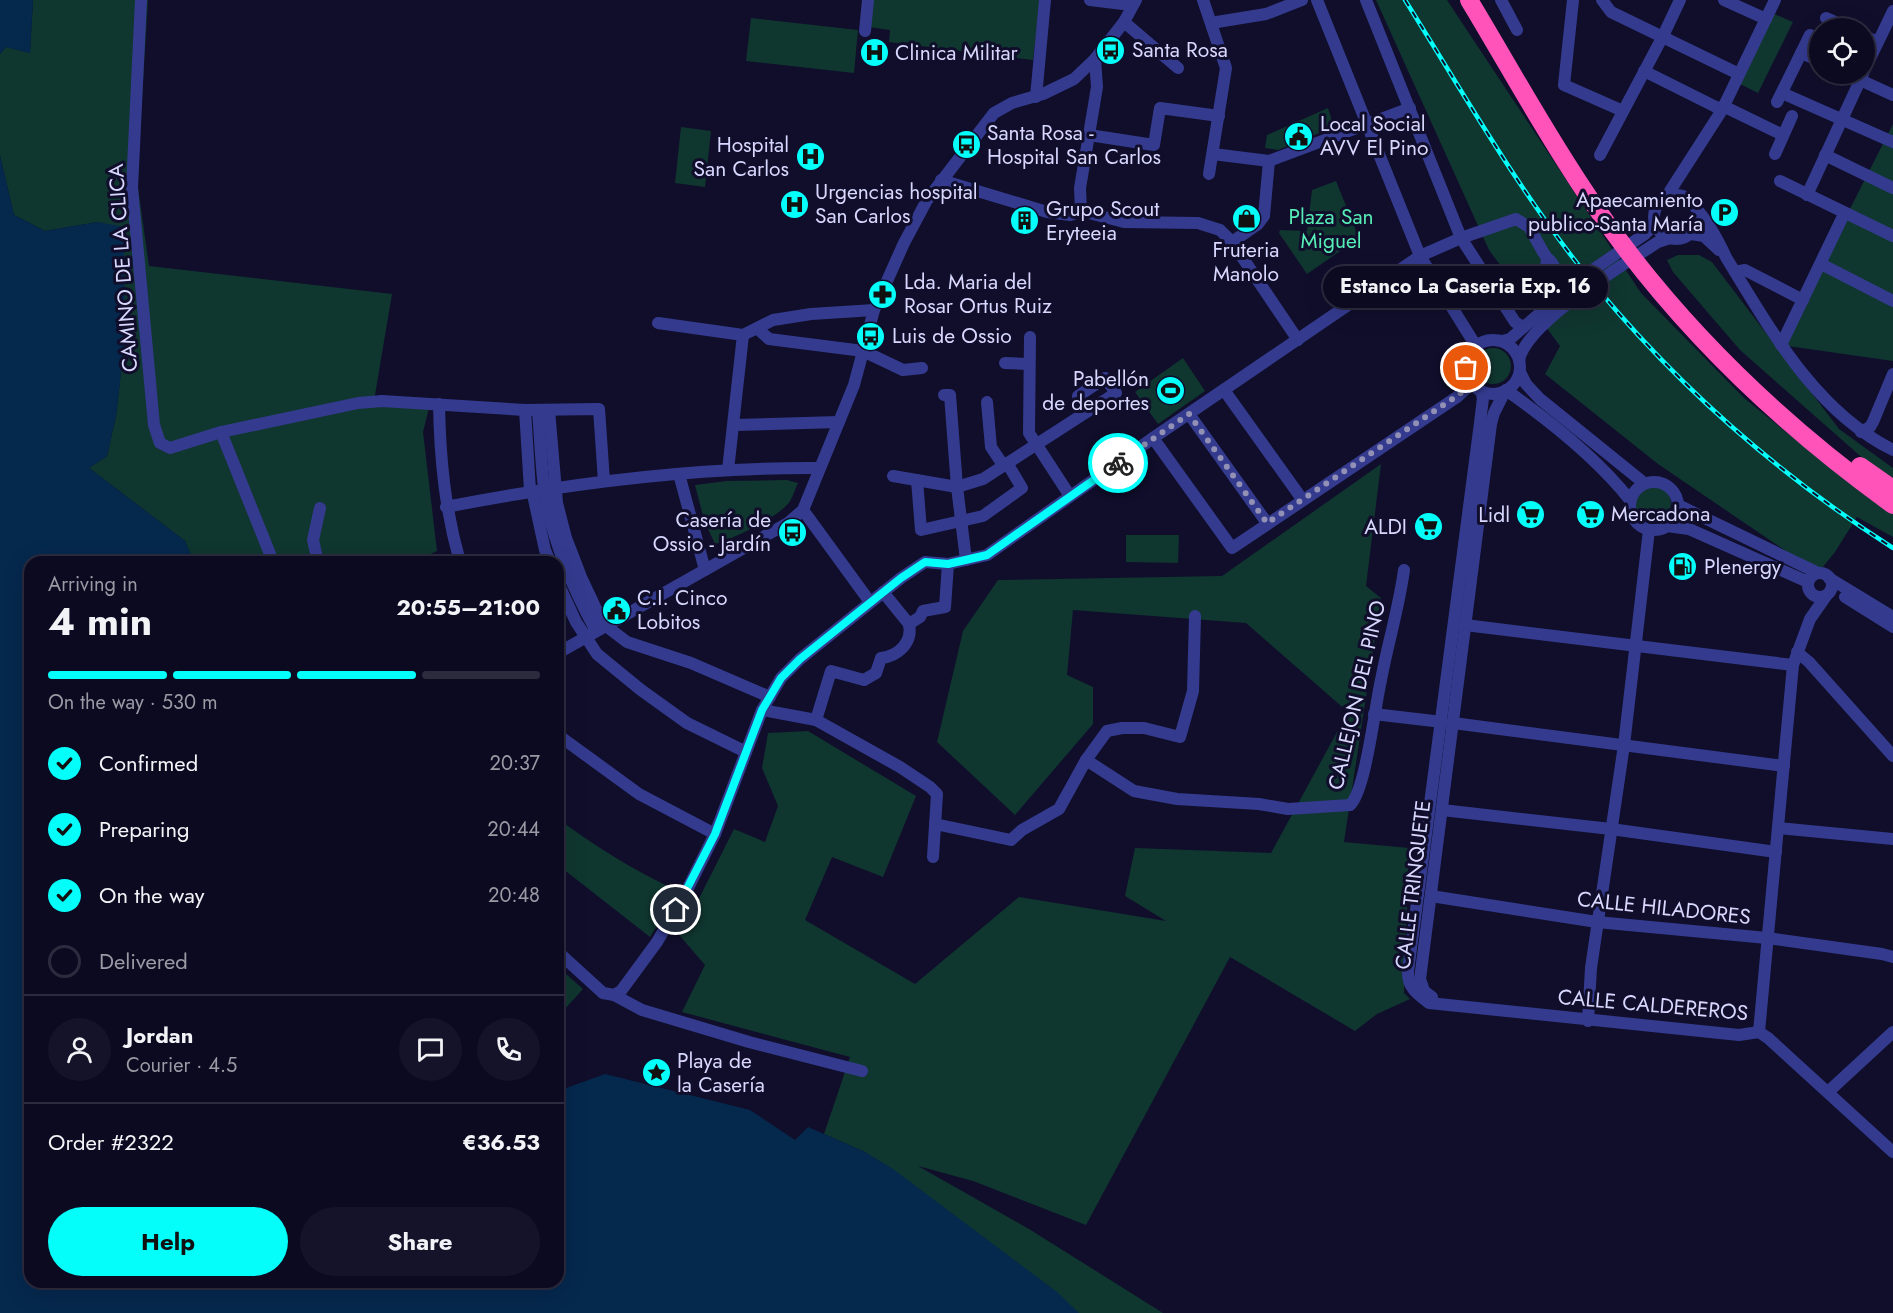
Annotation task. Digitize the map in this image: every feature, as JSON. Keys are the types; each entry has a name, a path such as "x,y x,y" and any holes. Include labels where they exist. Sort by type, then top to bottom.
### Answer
{"highway":[{"path":"1469,0 1577,179 1646,275 1699,336 1764,401 1823,452 1893,505"},
{"path":"1484,0 1599,192 1658,271 1716,339 1770,391 1842,452 1893,489"}],"street":[{"name":"CAMINO DE LA CLICA","path":"141,0 132,188 154,425 160,443 170,448 221,432"},
{"path":"864,31 868,0"},
{"path":"1036,97 1045,0"},
{"path":"1089,0 1127,2"},
{"path":"564,650 788,523 803,510 854,385 874,310 927,200 994,113 1012,103 1036,97 1074,79 1095,59 1124,22 1136,0"},
{"path":"1203,0 1214,25 1226,68 1209,174"},
{"path":"1214,25 1266,14 1302,0"},
{"path":"1317,0 1420,256 1476,346"},
{"path":"1366,0 1461,238 1515,322 1524,327"},
{"path":"1501,0 1517,30"},
{"path":"1573,0 1564,85 1623,111"},
{"path":"1602,0 1611,12 1739,74"},
{"path":"1600,155 1680,0"},
{"path":"1724,0 1766,20"},
{"path":"1670,238 1663,234 1656,224 1658,206 1668,197 1722,108 1775,0"},
{"path":"1875,49 1893,11"},
{"path":"1124,22 1178,68"},
{"path":"1809,37 1780,97 1842,119 1893,142"},
{"path":"1801,53 1809,56"},
{"path":"1081,211 1080,188 1097,87 1095,59"},
{"path":"1644,71 1784,135"},
{"path":"1875,83 1893,95"},
{"path":"1808,195 1859,84"},
{"path":"1089,135 1154,145 1160,108 1219,116"},
{"path":"1213,154 1269,161 1410,108"},
{"path":"1774,154 1792,116"},
{"path":"1826,155 1893,188"},
{"path":"1232,242 1258,224 1264,216 1269,161"},
{"path":"1688,164 1687,198 1719,243 1724,255 1781,345 1841,416 1861,432 1893,448"},
{"path":"941,180 1047,212 1070,215 1081,211 1124,222 1198,223 1220,230 1232,242 1298,340"},
{"path":"1779,181 1893,236"},
{"path":"1668,197 1687,198"},
{"path":"1656,224 1578,280 1510,339 1491,340 1476,346 1467,360 1468,376 1476,387 1493,394 1506,390 1515,382 1521,352 1528,340 1543,325 1587,290 1658,242 1670,238 1684,238 1691,234 1698,222 1696,208"},
{"path":"1781,345 1844,214"},
{"path":"614,995 621,991 657,942 685,894 715,834 762,710 781,678 800,659 870,602 925,562 948,564 987,555 1153,438 1420,256 1461,238 1516,219 1529,227 1547,258"},
{"path":"1691,234 1704,236 1724,255"},
{"path":"1821,264 1893,301"},
{"path":"1735,272 1745,270 1803,300"},
{"path":"658,323 743,335 773,320 811,314 874,310"},
{"path":"758,329 769,339 863,351 903,370 922,368"},
{"path":"728,470 743,335"},
{"path":"1030,337 1029,433 1070,496"},
{"path":"1502,341 1512,348 1526,384 1540,399 1644,483"},
{"path":"1005,363 1029,364"},
{"path":"1861,432 1870,427 1893,374"},
{"path":"1153,438 1232,548 1457,396 1476,387"},
{"name":"CALLE TRINQUETE","path":"1436,1003 1424,991 1420,979 1442,810 1447,723 1483,398 1476,387"},
{"path":"1224,390 1302,500"},
{"path":"1506,390 1533,409 1613,477 1630,500"},
{"name":"CALLE TRINQUETE","path":"1436,1003 1429,1003 1419,996 1412,988 1408,977 1447,723 1465,625 1491,424 1494,412 1506,390"},
{"path":"947,395 966,561"},
{"path":"270,556 221,432 358,403 382,401 525,410 599,409 604,481"},
{"path":"917,480 921,530 983,516 1022,488 991,447 987,402"},
{"path":"439,404 440,454 446,507 458,556"},
{"path":"525,410 540,489 545,550 548,556"},
{"path":"544,410 540,489 562,556"},
{"path":"893,476 957,486 983,479 1087,411"},
{"path":"1189,414 1267,523"},
{"path":"1874,417 1879,433 1893,448"},
{"path":"734,425 839,423"},
{"path":"446,507 540,489 604,481 728,470 819,468"},
{"path":"679,474 705,570"},
{"path":"1659,482 1666,485 1672,490 1678,505 1677,513 1662,529 1649,530 1642,527 1631,515 1630,500 1633,493 1644,483 1659,482"},
{"path":"1678,505 1826,584 1893,627"},
{"path":"317,556 313,540 320,508"},
{"path":"803,510 870,602"},
{"path":"1667,526 1689,529 1808,587 1818,597 1826,584"},
{"path":"1588,1020 1591,968 1624,745 1649,530"},
{"path":"564,561 596,631 597,654 687,723 746,752"},
{"path":"909,624 920,617 923,611 945,607 948,564"},
{"name":"CALLEJON DEL PINO","path":"1086,760 1134,791 1177,799 1259,804 1288,809 1346,806 1353,802 1366,762 1374,714 1399,605 1404,570"},
{"path":"1810,619 1808,587 1811,576 1893,617"},
{"path":"1759,1032 1793,665 1826,584"},
{"path":"564,591 596,631 691,663 770,698"},
{"path":"816,720 831,671 864,680 876,673 880,658 891,657 908,642 909,624 883,592"},
{"path":"936,824 1011,840 1022,830 1059,809 1086,760 1107,731 1144,728 1180,737 1193,691 1195,616"},
{"path":"1465,625 1793,665"},
{"path":"1797,652 1809,662 1893,756"},
{"path":"762,710 816,720 930,786 937,794 933,857"},
{"path":"1374,714 1784,766"},
{"path":"564,739 639,794 715,834"},
{"path":"1442,810 1776,852"},
{"path":"1778,828 1893,839"},
{"name":"CALLE HILADORES","path":"1431,896 1598,922 1767,938 1893,957"},
{"path":"564,957 603,993 614,995 642,1010 749,1042 862,1071"},
{"name":"CALLE CALDEREROS","path":"1436,1003 1740,1035 1759,1032 1893,1152"},
{"path":"1828,1092 1893,1032"}],"green space":[{"path":"33,0 148,0 137,180 149,266 392,294 374,401 430,404 423,432 437,551 427,556 191,556 185,541 89,468 107,456 116,416 125,336 98,222 45,231 14,215 0,156 0,54 6,47 30,53"},
{"path":"871,0 1040,0 1033,60 889,42 890,30 868,27"},
{"path":"1376,0 1447,0 1641,293 1744,398 1863,494 1893,514 1893,537 1857,517 1835,552 1818,573 1658,464 1545,374 1560,346 1489,250"},
{"path":"1772,13 1793,22 1758,93 1740,84"},
{"path":"751,18 858,30 854,73 746,61"},
{"path":"1328,108 1334,127 1278,150 1265,148 1267,135"},
{"path":"1893,124 1893,361 1781,345"},
{"path":"681,127 711,131 705,187 675,183"},
{"name":"Plaza San Miguel","path":"1336,181 1359,238 1307,274 1279,233 1280,230 1307,231 1312,190"},
{"path":"1678,255 1699,255 1712,262 1839,429 1893,468 1893,479 1867,462 1740,350 1673,272 1667,260"},
{"path":"1493,348 1506,353 1511,366 1506,379 1493,384 1480,379 1475,366 1480,353"},
{"name":"Pabellón de deportes","path":"1183,358 1205,391 1158,424 1135,392"},
{"path":"1381,464 1366,586 1381,598 1344,842 1409,848 1404,993 1410,999 1377,1014 1355,1031 1230,957 1086,1225 973,1181 918,1166 1029,1229 1163,1313 1073,1313 865,1152 824,1134 850,1057 682,1012 705,965 680,936 734,829 765,842 778,806 762,768 768,733 808,731 916,796 883,877 832,857 805,920 915,984 1019,897 1166,921 1125,896 1135,848 1271,853 1348,712 1246,623 1073,610 1067,675 1093,687 1093,724 1015,815 937,742 963,631 998,580 1222,576"},
{"path":"787,480 798,483 785,507 756,526 715,544 704,520 695,485 727,481"},
{"path":"1653,486 1666,491 1671,504 1666,517 1653,522 1640,517 1635,504 1640,491"},
{"path":"1126,535 1179,535 1178,563 1126,562"},
{"path":"564,823 616,858 678,891 650,937 564,870"},
{"path":"564,972 583,989 564,1010"}],"water":[{"path":"0,0 33,0 30,53 6,47 0,54"},
{"path":"0,156 14,215 45,231 98,222 124,227 125,337 116,416 107,456 89,468 185,541 191,556 24,556 24,1288 564,1288 564,1089 605,1074 750,1110 795,1140 808,1127 865,1152 893,1169 1057,1292 1079,1313 0,1313"}],"railway":[{"path":"1405,0 1496,147 1544,219 1597,288 1629,325 1698,396 1735,429 1812,492 1893,548"}],"way so far":[{"path":"1118,463 1189,414 1267,523 1457,396 1472,383 1466,368"}],"place":[{"name":"Santa Rosa","path":"1111,50"},
{"name":"Clinica Militar","path":"874,53"},
{"name":"Local Social AVV El Pino","path":"1299,136"},
{"name":"Santa Rosa - Hospital San Carlos","path":"966,145"},
{"name":"Hospital San Carlos","path":"810,157"},
{"name":"Urgencias hospital San Carlos","path":"794,204"},
{"name":"Apaecamiento publico-Santa María","path":"1724,212"},
{"name":"Fruteria Manolo","path":"1246,219"},
{"name":"Grupo Scout Eryteeia","path":"1025,221"},
{"name":"Lda. Maria del Rosar Ortus Ruiz","path":"883,294"},
{"name":"Luis de Ossio","path":"871,336"},
{"name":"Estanco La Caseria Exp. 16","path":"1466,368"},
{"name":"Pabellón de deportes","path":"1170,391"},
{"name":"Mercadona","path":"1590,514"},
{"name":"Lidl","path":"1531,515"},
{"name":"ALDI","path":"1428,527"},
{"name":"Casería de Ossio - Jardín","path":"792,532"},
{"name":"Plenergy","path":"1683,567"},
{"name":"C.I. Cinco Lobitos","path":"616,610"},
{"name":"Playa de la Casería","path":"656,1073"}],"route":[{"path":"676,910 715,834 762,710 781,678 800,659 901,578 925,562 948,564 987,555 1118,463"}]}
